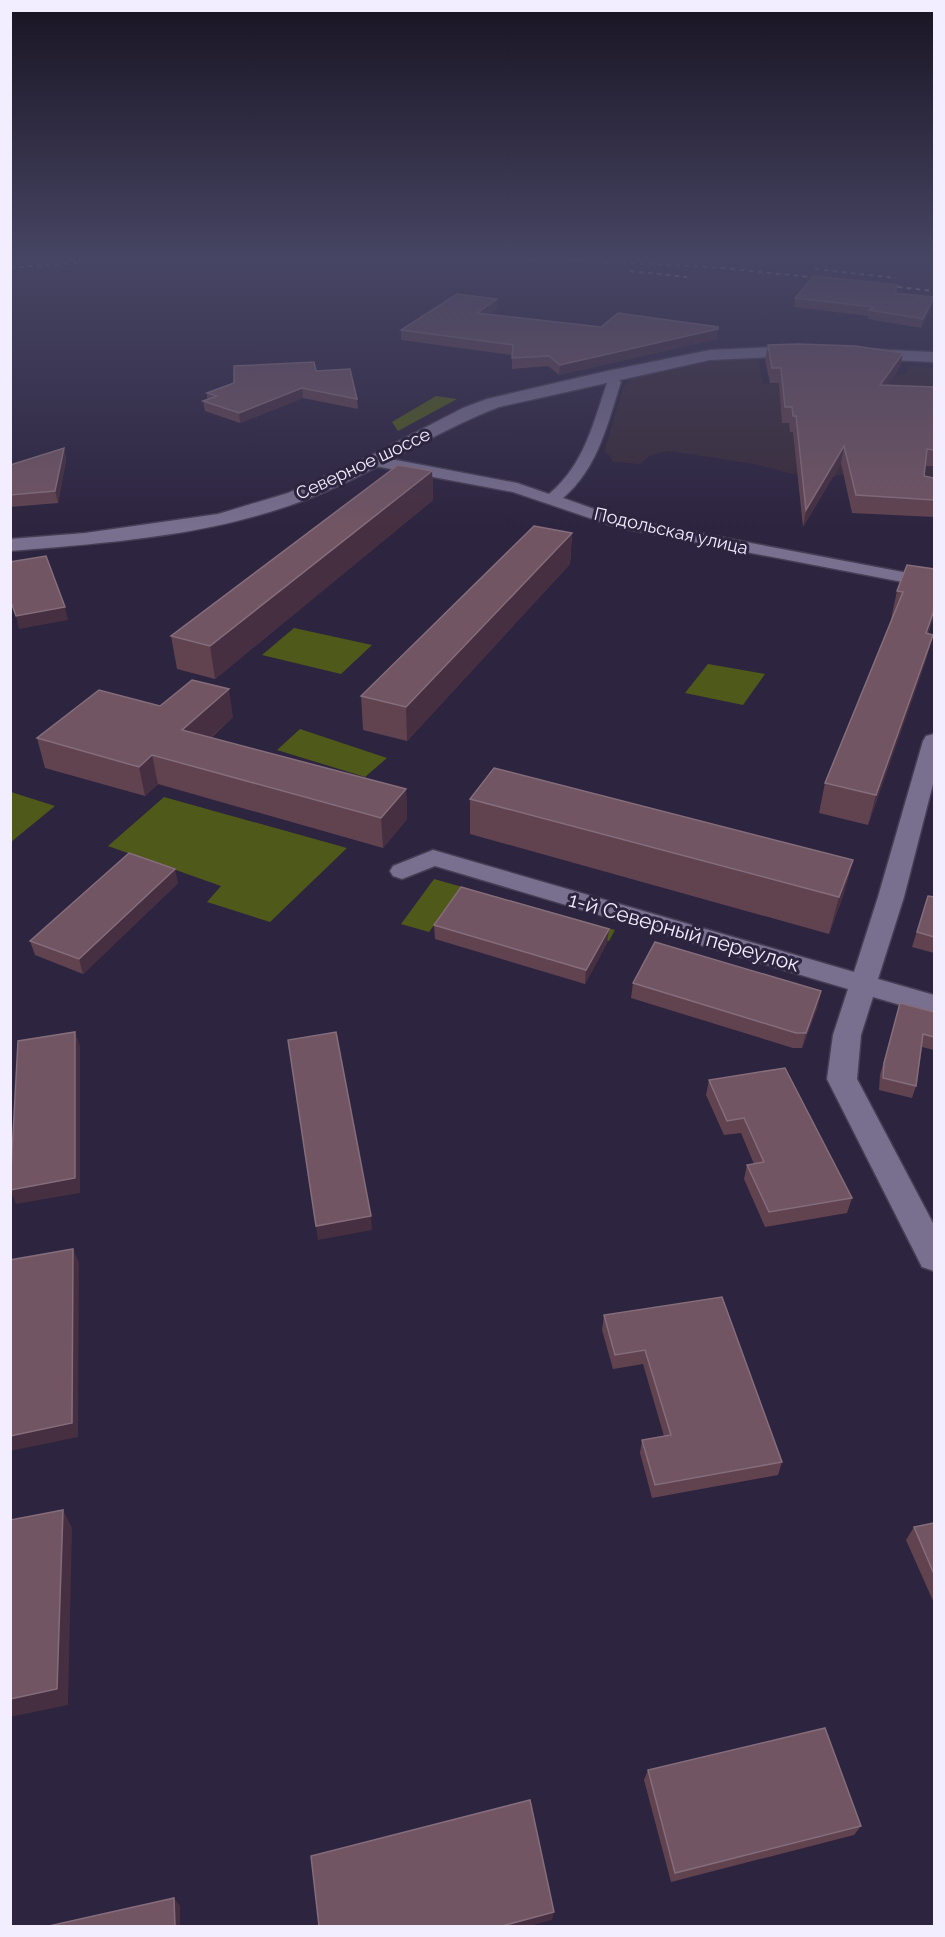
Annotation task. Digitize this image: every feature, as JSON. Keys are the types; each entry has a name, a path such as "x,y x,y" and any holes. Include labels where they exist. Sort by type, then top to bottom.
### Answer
{"main road":[{"name":"Северное шоссе","path":"10,545 85,539 221,520 295,497 375,461 469,412 493,403 710,354 797,351 934,357"}],"street":[{"path":"552,499 579,475 588,459 614,382 607,376"},
{"name":"Подольская улица","path":"375,461 517,488 616,522 934,582"},
{"path":"934,741 891,897 847,1035 842,1079 934,1257"},
{"name":"1-й Северный переулок","path":"402,871 433,858 934,1005"}],"shaded area":[{"path":"721,360 758,360 763,383 798,384 905,374 910,366 934,368 934,477 847,473 834,477 788,473 755,464 668,451 651,455 640,464 613,462 604,452 623,388 631,378 636,375"}],"green space":[{"path":"436,396 457,399 398,431 392,422"},
{"path":"294,628 372,645 341,674 262,655"},
{"path":"708,664 765,674 743,705 685,693"},
{"path":"300,729 387,758 365,777 277,750"},
{"path":"10,792 55,806 11,842"},
{"path":"164,797 347,848 270,922 207,902 221,886 108,846"},
{"path":"434,879 615,930 609,941 455,897 429,932 401,924"}],"building":[{"path":"513,348 633,348 560,365 549,356 512,358"},
{"path":"769,348 871,348 903,353 880,385 934,387 934,450 927,449 924,476 934,478 934,500 856,495 844,446 806,510 796,416 793,416 792,407 785,407 781,368 772,368"},
{"path":"314,362 316,371 350,369 357,399 302,388 239,413 203,401 217,396 207,393 234,383 234,366"},
{"path":"64,448 55,491 10,495 10,465"},
{"path":"398,465 432,471 210,646 171,636"},
{"path":"534,526 572,533 406,707 361,696"},
{"path":"46,556 65,607 16,616 10,599 10,562"},
{"path":"907,565 934,569 934,610 926,633 933,635 876,795 825,783 903,592 897,591"},
{"path":"192,680 229,689 182,730 406,789 381,818 152,755 139,767 37,738 99,690 160,706"},
{"path":"494,768 853,860 839,897 470,799"},
{"path":"129,853 175,869 79,959 30,941"},
{"path":"461,887 609,929 586,970 434,925"},
{"path":"928,896 934,897 934,937 917,932"},
{"path":"655,942 821,991 806,1033 796,1033 633,983"},
{"path":"900,1003 934,1012 934,1037 923,1034 916,1086 883,1078 884,1063"},
{"path":"75,1032 75,1178 10,1190 18,1041"},
{"path":"336,1032 371,1216 316,1226 288,1040"},
{"path":"785,1068 852,1198 769,1212 747,1165 764,1162 744,1118 727,1121 709,1080"},
{"path":"73,1249 72,1423 10,1436 10,1260"},
{"path":"722,1297 782,1462 655,1485 642,1440 671,1435 645,1350 615,1355 604,1315"},
{"path":"63,1510 57,1689 10,1699 10,1520"},
{"path":"934,1523 934,1574 914,1527"},
{"path":"825,1728 861,1826 675,1873 648,1770"},
{"path":"530,1800 554,1912 502,1926 319,1926 311,1856"},
{"path":"174,1898 175,1926 49,1926"}]}
